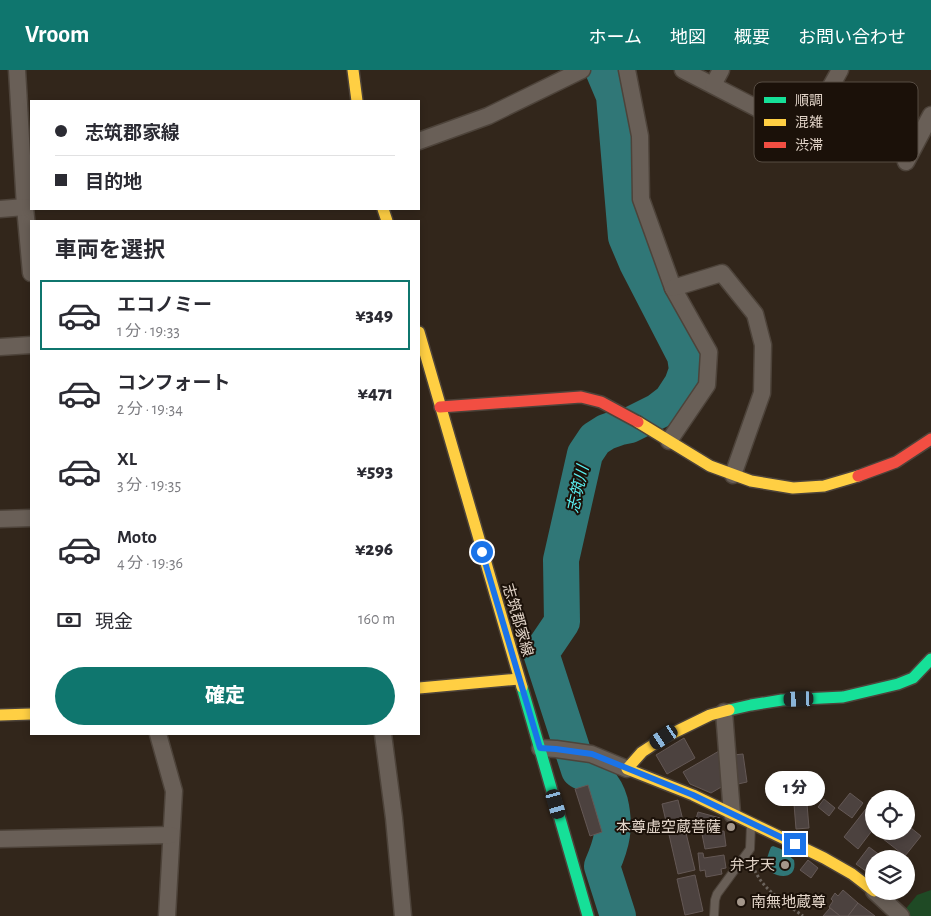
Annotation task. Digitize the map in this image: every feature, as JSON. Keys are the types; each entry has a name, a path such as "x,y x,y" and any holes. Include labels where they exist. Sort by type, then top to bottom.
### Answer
{"street":[{"path":"17,70 25,208 30,258"},
{"path":"353,70 357,100"},
{"path":"420,141 488,116 582,70"},
{"path":"627,70 640,136 641,199 673,288 709,352 707,385 669,442"},
{"path":"684,70 754,107"},
{"path":"713,85 721,70"},
{"path":"833,82 840,70"},
{"path":"918,139 931,115"},
{"path":"0,209 25,208"},
{"path":"673,288 722,273 755,314 762,344 762,393 733,475"},
{"name":"志筑郡家線","path":"420,336 588,916"},
{"path":"0,347 30,345"},
{"path":"440,407 581,397 601,402 617,410 710,466 752,481 793,488 824,486 865,474 896,462 931,439"},
{"path":"0,519 30,518"},
{"path":"627,769 642,752 664,737 702,719 751,705 782,700 842,697 898,684 912,678 931,659"},
{"path":"420,688 519,679"},
{"path":"724,712 732,814"},
{"path":"0,715 30,714"},
{"path":"158,735 174,791 166,916"},
{"path":"383,735 394,818 403,916"},
{"path":"540,748 592,754 693,795 824,858 852,874 865,884"},
{"path":"0,839 171,835"},
{"path":"884,900 901,916"}],"lane":[{"path":"714,916 717,894 750,849 751,823"}],"path":[{"path":"750,849 751,862 756,875 763,885 803,916"}],"green space":[{"path":"931,890 931,916 900,916 915,900 917,895"}],"water":[{"path":"593,70 613,70 621,89 628,150 608,141 602,92"},
{"path":"773,846 781,849 794,860 792,873 787,876 776,875 767,867 766,861"}],"building":[{"path":"684,738 695,758 667,774 656,755"},
{"path":"719,751 723,786 711,793 690,784 683,772"},
{"path":"743,754 747,782 738,784 733,755"},
{"path":"588,785 602,832 590,836 575,789"},
{"path":"850,793 863,803 852,818 838,808"},
{"path":"824,799 835,808 829,816 818,807"},
{"path":"678,800 695,870 678,874 662,804"},
{"path":"794,804 807,804 809,828 796,829"},
{"path":"865,810 865,840 858,849 844,837"},
{"path":"698,812 720,818 717,828 695,822"},
{"path":"724,831 726,846 705,849 702,834"},
{"path":"915,831 921,836 910,850 897,850 884,840 915,840"},
{"path":"865,852 865,870 856,864"},
{"path":"698,853 703,853 704,858 724,855 726,868 721,869 722,874 706,877 705,870 700,871"},
{"path":"808,860 818,868 811,878 800,870"},
{"path":"695,875 703,911 685,915 677,879"},
{"path":"843,890 858,903 848,916 840,916 829,907 835,893 838,896"},
{"path":"858,903 875,916 848,916"},
{"path":"830,908 840,916 823,916"}],"waterway":[{"name":"志筑川","path":"603,70 614,96 626,237 637,263 685,356 687,370 682,384 671,401 658,411 630,425 606,432 595,439 585,454 561,560 562,622 541,653 579,770 603,786 610,802 613,827 602,866 618,916"}],"traffic: fast":[{"path":"729,710 782,700 843,697 898,684 913,678 931,659"},
{"path":"522,687 588,916"}],"traffic: slow":[{"path":"353,70 357,100"},
{"path":"383,210 387,220"},
{"path":"420,335 522,687"},
{"path":"638,422 710,466 751,481 793,488 824,486 858,476"},
{"path":"420,688 519,679"},
{"path":"729,710 710,715 665,737 642,752 627,769 693,795 824,858 852,874 865,884"},
{"path":"0,715 30,714"}],"traffic: jam":[{"path":"440,407 581,397 601,402 638,422"},
{"path":"858,476 896,462 931,439"}],"place":[{"name":"本尊虚空蔵菩薩","path":"731,827"},
{"name":"弁才天","path":"785,865"},
{"name":"南無地蔵尊","path":"741,902"}],"route":[{"path":"482,552 540,748 592,754 693,795 795,844"}]}
